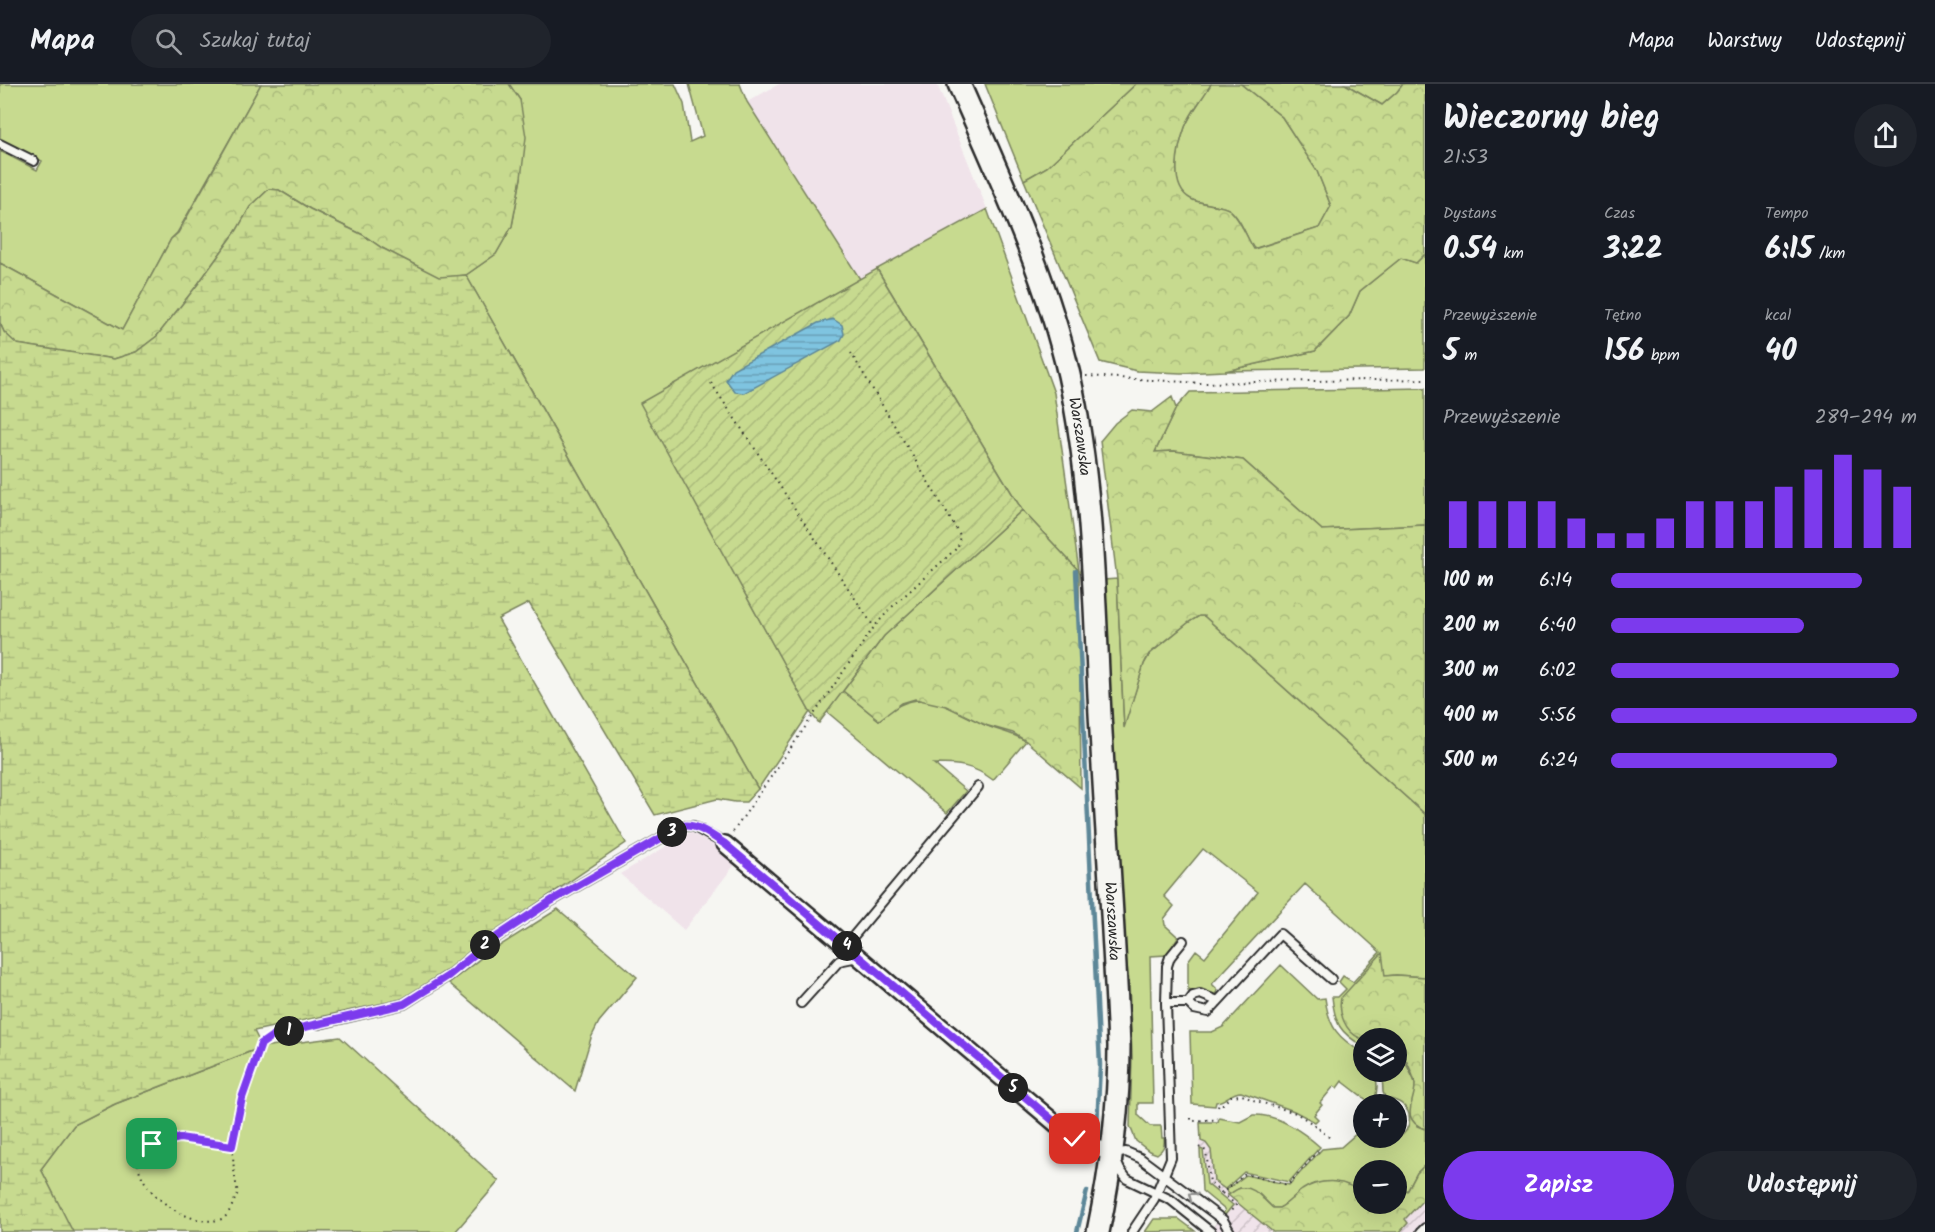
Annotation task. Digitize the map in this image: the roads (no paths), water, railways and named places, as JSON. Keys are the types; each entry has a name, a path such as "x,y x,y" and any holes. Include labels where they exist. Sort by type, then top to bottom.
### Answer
{"main road":[{"name":"Warszawska","path":"959,84 1009,198 1058,333 1069,375 1085,469 1092,556 1119,1074 1113,1154 1098,1232"}],"street":[{"path":"725,844 1068,1134 1113,1154"}],"lane":[{"path":"0,144 34,162"},
{"path":"846,945 978,787"},
{"path":"319,1024 404,1004 448,976 492,940 551,901 682,826 693,826 725,844"},
{"path":"1166,1003 1188,1003 1194,1009 1206,1013 1280,934 1331,979"},
{"path":"1132,1232 1157,1192 1170,1162 1172,1149 1166,1003 1169,960 1183,941"},
{"path":"801,1003 839,961 859,956"},
{"path":"1188,1003 1193,996 1200,994 1218,1001"},
{"path":"1211,1232 1178,1205 1157,1192 1127,1179 1113,1154 1126,1152 1132,1154 1164,1174 1223,1221 1230,1232"},
{"path":"1421,1232 1425,1228"}],"water":[{"path":"833,319 842,325 844,334 841,340 744,393 735,392 726,380 733,369 818,323"}],"waterway":[{"path":"1076,571 1100,1065 1097,1127"},
{"path":"1077,1232 1087,1191"}]}
